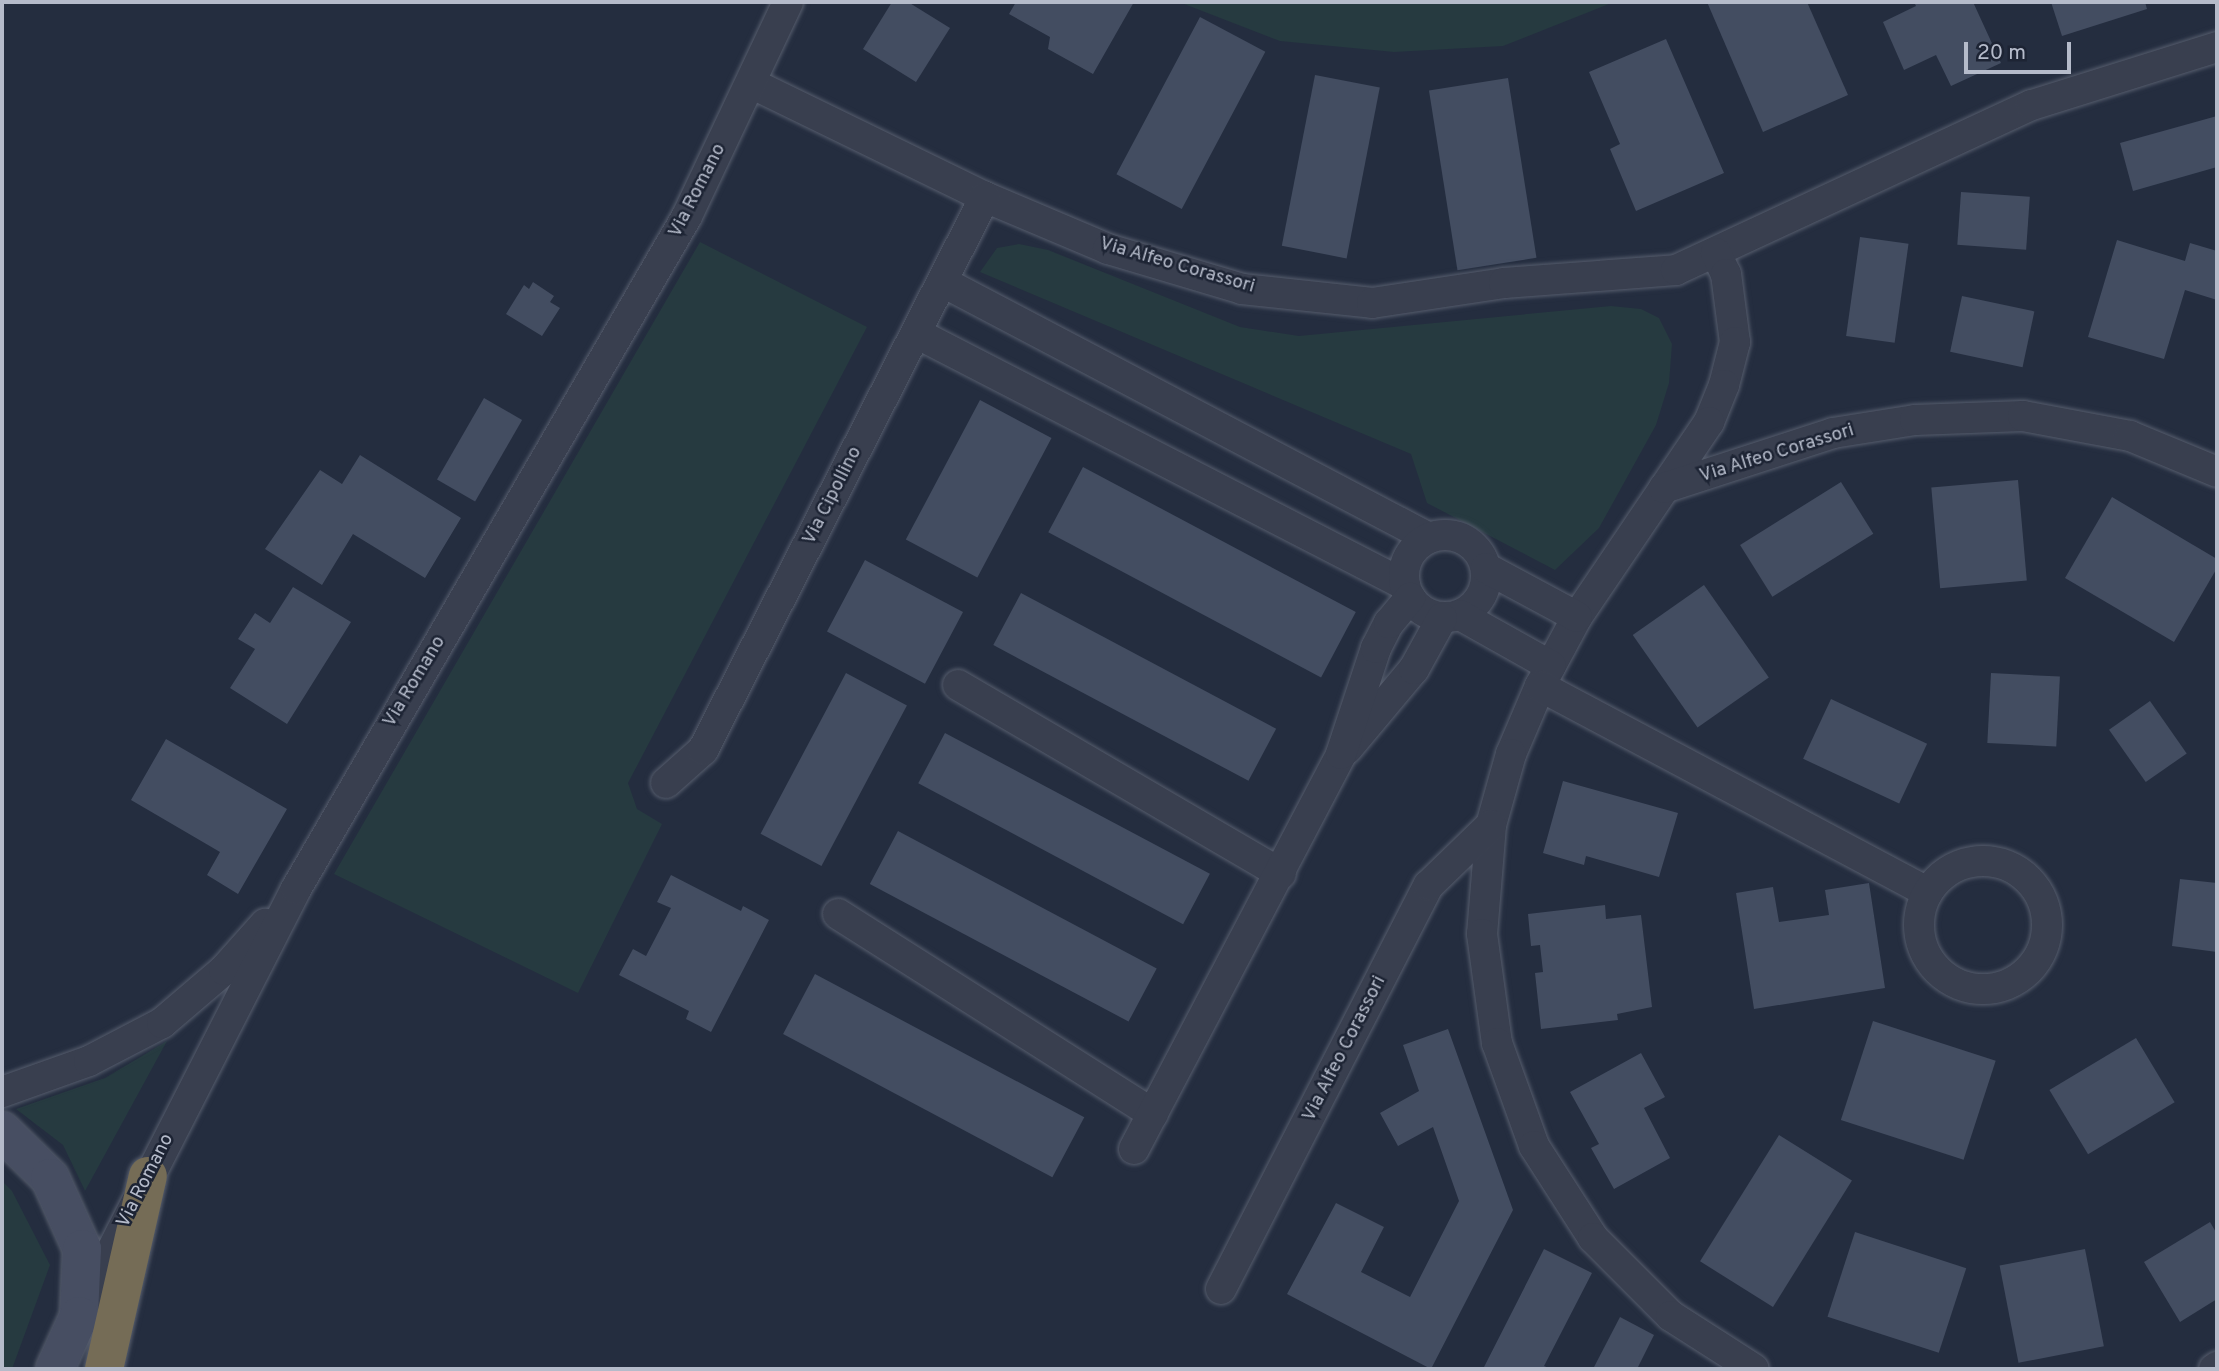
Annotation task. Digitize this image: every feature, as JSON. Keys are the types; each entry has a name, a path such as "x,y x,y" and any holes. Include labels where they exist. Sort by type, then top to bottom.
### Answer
{"highway":[{"path":"104,1369 148,1176"}],"street":[{"name":"Via Romano","path":"55,1369 148,1176 296,889 642,299 751,83 788,2"},
{"name":"Via Alfeo Corassori","path":"751,83 985,197 1108,249 1242,289 1372,303 1504,283 1676,270 2032,105 2217,47"},
{"name":"Via Cipollino","path":"666,783 702,750 985,197"},
{"name":"Via Alfeo Corassori","path":"1716,253 1726,274 1735,342 1709,422 1577,617 1545,676 1511,754 1491,825 1482,934 1497,1043 1534,1146 1593,1238 1671,1316 1754,1369"},
{"path":"943,282 1429,538"},
{"path":"916,333 1407,592 1429,615 1451,616 1545,676 1928,892"},
{"name":"Via Alfeo Corassori","path":"1664,488 1833,433 1914,420 2023,416 2130,436 2217,472"},
{"path":"1134,1149 1281,874 1341,754 1376,649 1407,592 1411,552 1429,538 1441,534 1465,539 1475,546 1486,568 1577,617"},
{"path":"1341,754 1414,669 1451,616 1479,601 1486,568"},
{"path":"958,685 1281,874"},
{"name":"Via Alfeo Corassori","path":"1221,1289 1429,885 1491,825"},
{"path":"1982,860 2004,864 2023,874 2038,890 2046,910 2048,932 2042,953 2013,983 1973,989 1953,982 1937,970 1919,933 1920,912 1928,892 1942,876 1961,864 1982,860"},
{"path":"2,1092 89,1061 162,1023 224,970 296,889"},
{"path":"838,914 1153,1114"},
{"path":"2,1131 50,1178 82,1249 79,1316"}],"shaded area":[{"path":"1179,2 1614,2 1503,46 1394,52 1280,41"},
{"path":"700,242 867,327 628,783 637,809 662,824 578,993 334,874"},
{"path":"1019,244 1048,250 1240,327 1299,336 1611,306 1641,309 1659,318 1672,344 1669,383 1656,425 1599,528 1555,570 1427,503 1411,454 980,272 997,248"},
{"path":"167,1041 85,1191 63,1145 16,1109 105,1078"},
{"path":"2,1181 12,1191 50,1265 12,1369 2,1369"}],"building":[{"path":"892,2 908,2 950,28 916,82 863,49"},
{"path":"1016,2 1134,2 1093,74 1048,49 1050,37 1009,14"},
{"path":"1707,2 1807,2 1848,95 1763,132"},
{"path":"1914,2 1973,2 2001,63 1951,86 1936,55 1904,70 1883,22 1916,6"},
{"path":"2051,2 2145,2 2147,9 2062,36"},
{"path":"1200,17 1265,52 1182,209 1116,174"},
{"path":"1666,39 1724,173 1636,211 1610,149 1620,144 1589,72"},
{"path":"1315,75 1380,88 1347,258 1282,246"},
{"path":"1508,78 1536,258 1457,270 1429,91"},
{"path":"2217,116 2217,167 2133,191 2120,143"},
{"path":"1961,192 2030,197 2026,250 1957,245"},
{"path":"1860,237 1909,244 1895,343 1846,336"},
{"path":"2117,240 2185,261 2190,243 2217,251 2217,300 2185,290 2164,359 2088,337"},
{"path":"533,282 554,296 550,302 560,308 542,336 506,314 524,285 529,289"},
{"path":"1962,296 2034,311 2023,367 1950,352"},
{"path":"484,398 522,420 475,501 437,479"},
{"path":"980,400 1052,438 977,578 906,540"},
{"path":"360,455 461,518 425,578 353,534 322,585 265,549 320,470 342,484"},
{"path":"1083,467 1356,612 1321,677 1048,532"},
{"path":"2018,480 2027,581 1940,588 1931,488"},
{"path":"1841,482 1873,534 1772,597 1740,545"},
{"path":"2112,497 2217,559 2217,568 2174,642 2065,578"},
{"path":"865,560 963,612 925,684 827,632"},
{"path":"1704,585 1769,678 1698,727 1633,635"},
{"path":"293,587 351,622 287,724 230,688 255,649 238,639 255,613 270,623"},
{"path":"1021,593 1276,729 1248,781 993,645"},
{"path":"846,673 907,705 821,866 761,834"},
{"path":"1991,673 2060,677 2056,747 1987,743"},
{"path":"1831,699 1927,744 1899,804 1803,759"},
{"path":"2150,701 2187,753 2146,782 2109,730"},
{"path":"945,733 1210,874 1183,924 918,783"},
{"path":"166,739 287,809 238,894 207,875 220,852 131,800"},
{"path":"1563,781 1678,813 1659,877 1586,856 1584,865 1543,853"},
{"path":"898,831 1157,969 1129,1022 870,884"},
{"path":"671,875 741,911 743,906 769,920 711,1032 686,1019 689,1011 619,975 633,949 646,956 671,908 657,902"},
{"path":"2180,879 2217,883 2217,952 2172,946"},
{"path":"1869,883 1885,988 1754,1009 1736,893 1773,887 1779,922 1829,915 1825,890"},
{"path":"1605,905 1606,919 1641,915 1652,1007 1617,1014 1618,1020 1541,1029 1535,973 1543,972 1540,945 1531,946 1528,914"},
{"path":"815,974 1084,1117 1052,1177 783,1034"},
{"path":"1873,1021 1996,1061 1964,1160 1841,1120"},
{"path":"1448,1029 1513,1210 1431,1369 1287,1294 1336,1203 1384,1227 1361,1272 1410,1297 1459,1201 1433,1127 1398,1146 1380,1113 1419,1091 1403,1045"},
{"path":"2136,1038 2175,1102 2088,1154 2049,1090"},
{"path":"1641,1053 1665,1097 1644,1108 1670,1158 1614,1189 1591,1148 1599,1144 1570,1092"},
{"path":"1779,1135 1852,1181 1773,1307 1700,1261"},
{"path":"2210,1222 2217,1234 2217,1299 2180,1322 2144,1262"},
{"path":"1855,1232 1966,1268 1939,1353 1827,1317"},
{"path":"1544,1249 1592,1273 1544,1366 1551,1369 1483,1369"},
{"path":"2085,1249 2104,1346 2018,1363 2000,1266"},
{"path":"1620,1317 1654,1335 1637,1369 1593,1369"}]}
